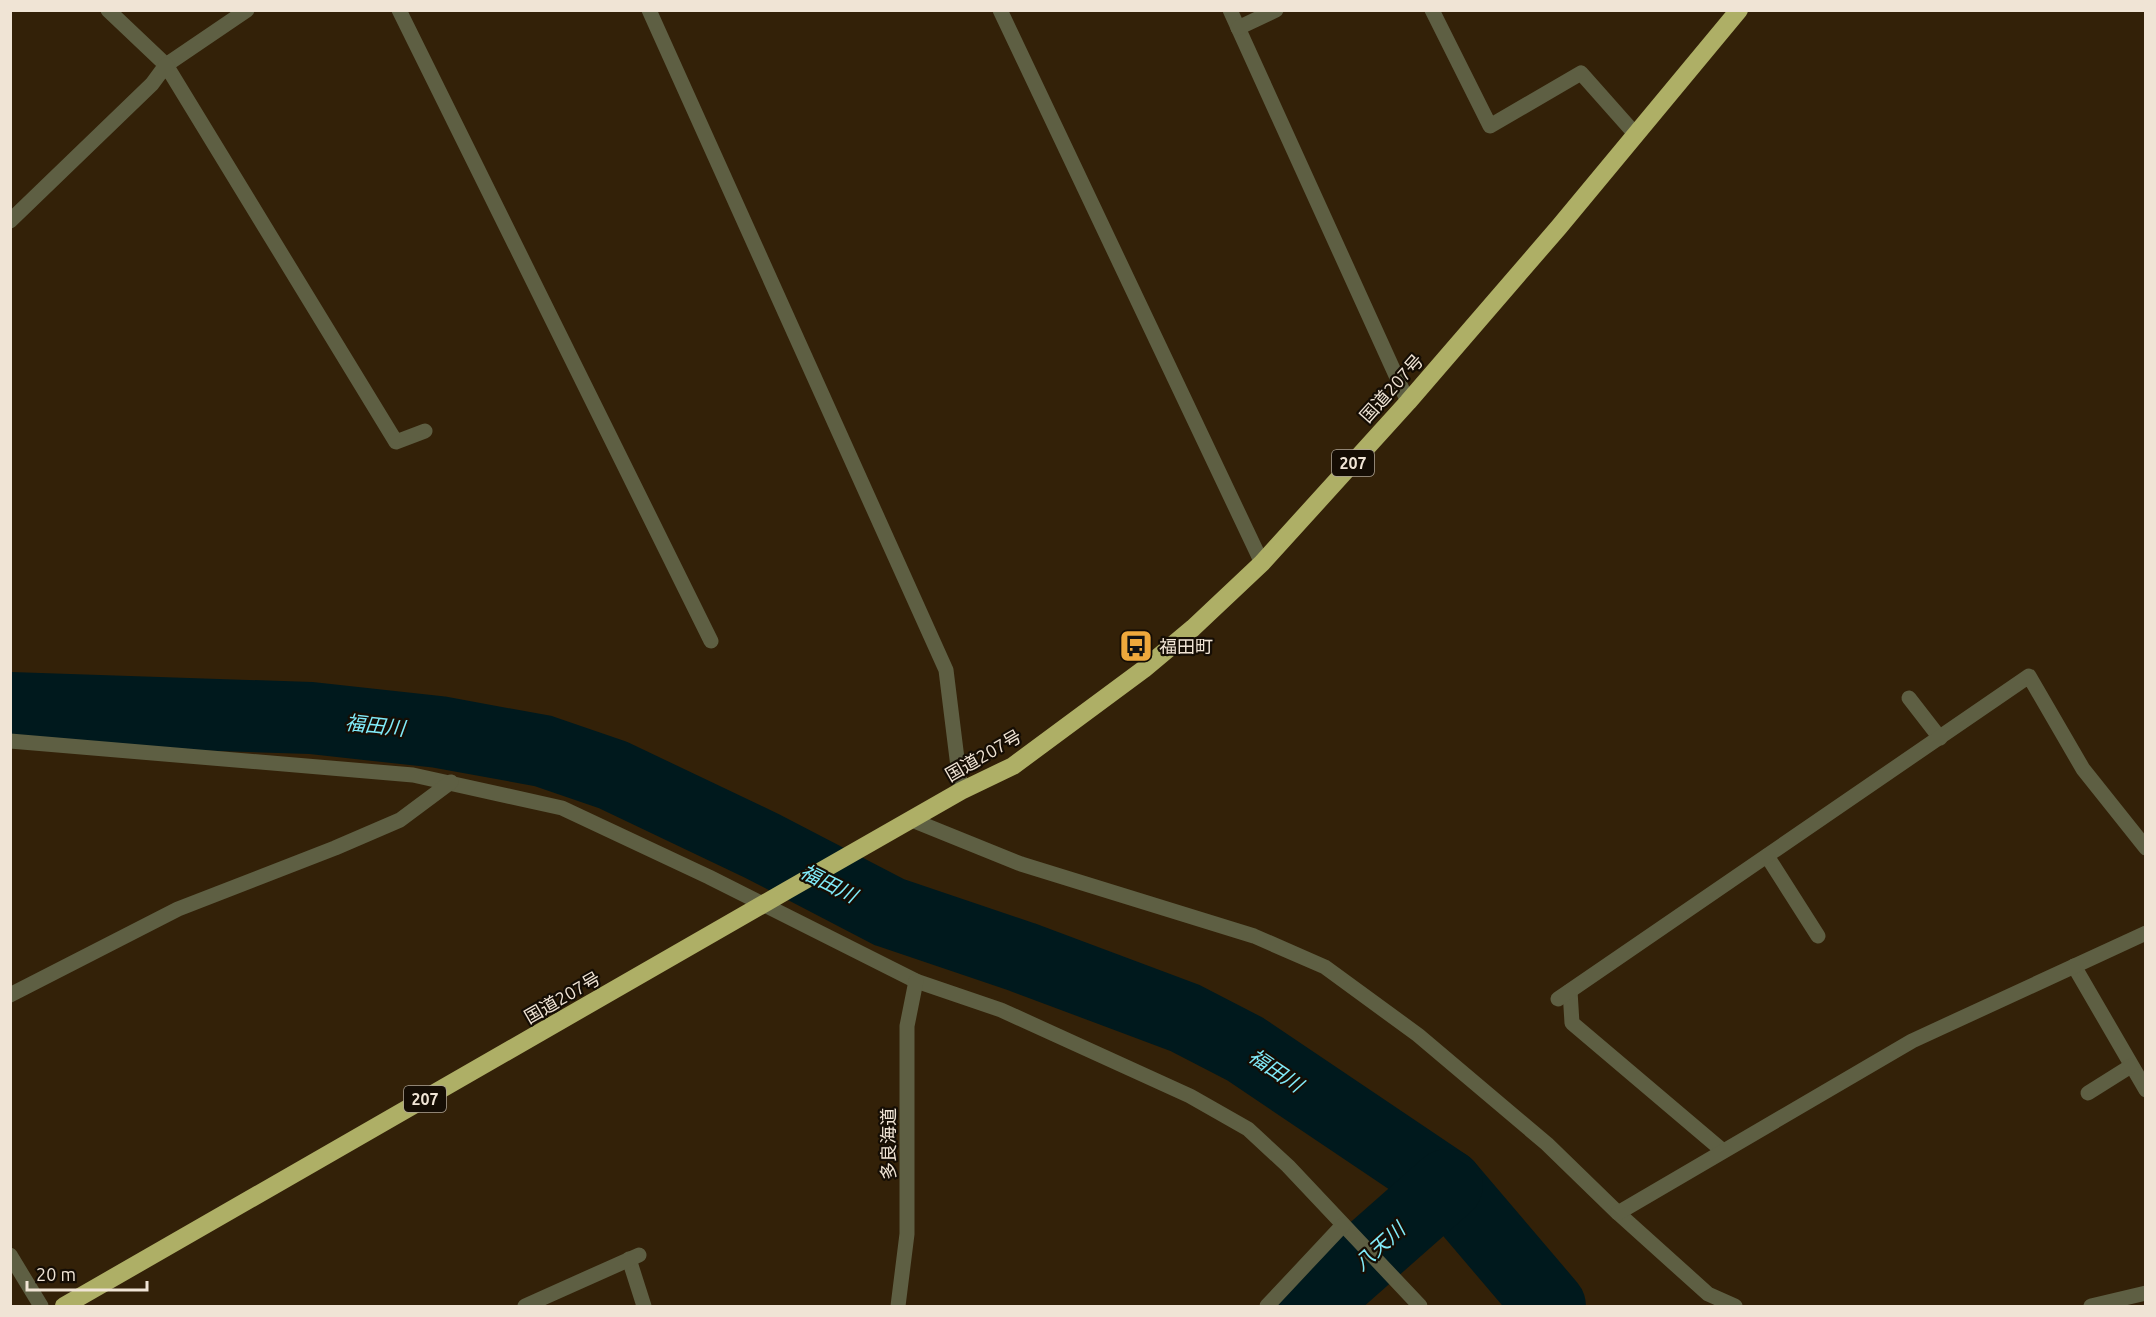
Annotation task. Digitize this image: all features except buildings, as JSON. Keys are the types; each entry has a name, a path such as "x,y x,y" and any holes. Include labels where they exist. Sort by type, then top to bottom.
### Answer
{"highway":[{"name":"国道207号","path":"64,1306 786,891 962,791 1013,766 1144,669 1193,628 1262,563 1408,402 1636,135 1732,14"}],"street":[{"path":"108,10 166,65 396,442 425,431"},
{"path":"10,221 152,84 166,65 247,10"},
{"path":"399,10 711,641"},
{"path":"649,10 946,670 962,791"},
{"path":"1000,10 1262,563"},
{"path":"1230,10 1408,402"},
{"path":"1238,28 1276,10"},
{"path":"1432,10 1490,126 1581,73 1636,135"},
{"path":"1723,1151 1572,1023 1564,995 2029,676 2083,769 2145,848"},
{"path":"1910,698 1940,738"},
{"path":"10,741 413,775 562,808 765,904 916,981 1001,1010 1190,1096 1248,1129 1288,1166 1420,1306"},
{"path":"10,995 178,909 335,848 400,820 451,782"},
{"path":"912,820 1021,864 1254,936 1325,967 1418,1035 1547,1144 1618,1213 1708,1294 1735,1306"},
{"path":"1767,856 1818,936"},
{"path":"1618,1213 1912,1041 2145,933"},
{"path":"2074,966 2145,1090"},
{"name":"多良海道","path":"898,1306 907,1234 907,1026 916,981"},
{"path":"2088,1092 2131,1066"},
{"path":"1267,1306 1343,1225"},
{"path":"10,1255 41,1306"},
{"path":"525,1306 634,1257 644,1306"},
{"path":"2091,1306 2145,1293"}],"waterway":[{"name":"福田川","path":"10,708 311,718 439,732 543,751 613,775 762,846 889,912 1022,957 1185,1018 1245,1049 1447,1185 1550,1306"},
{"name":"八天川","path":"1310,1306 1447,1185"}],"place":[{"name":"福田町","path":"1136,646"}]}
